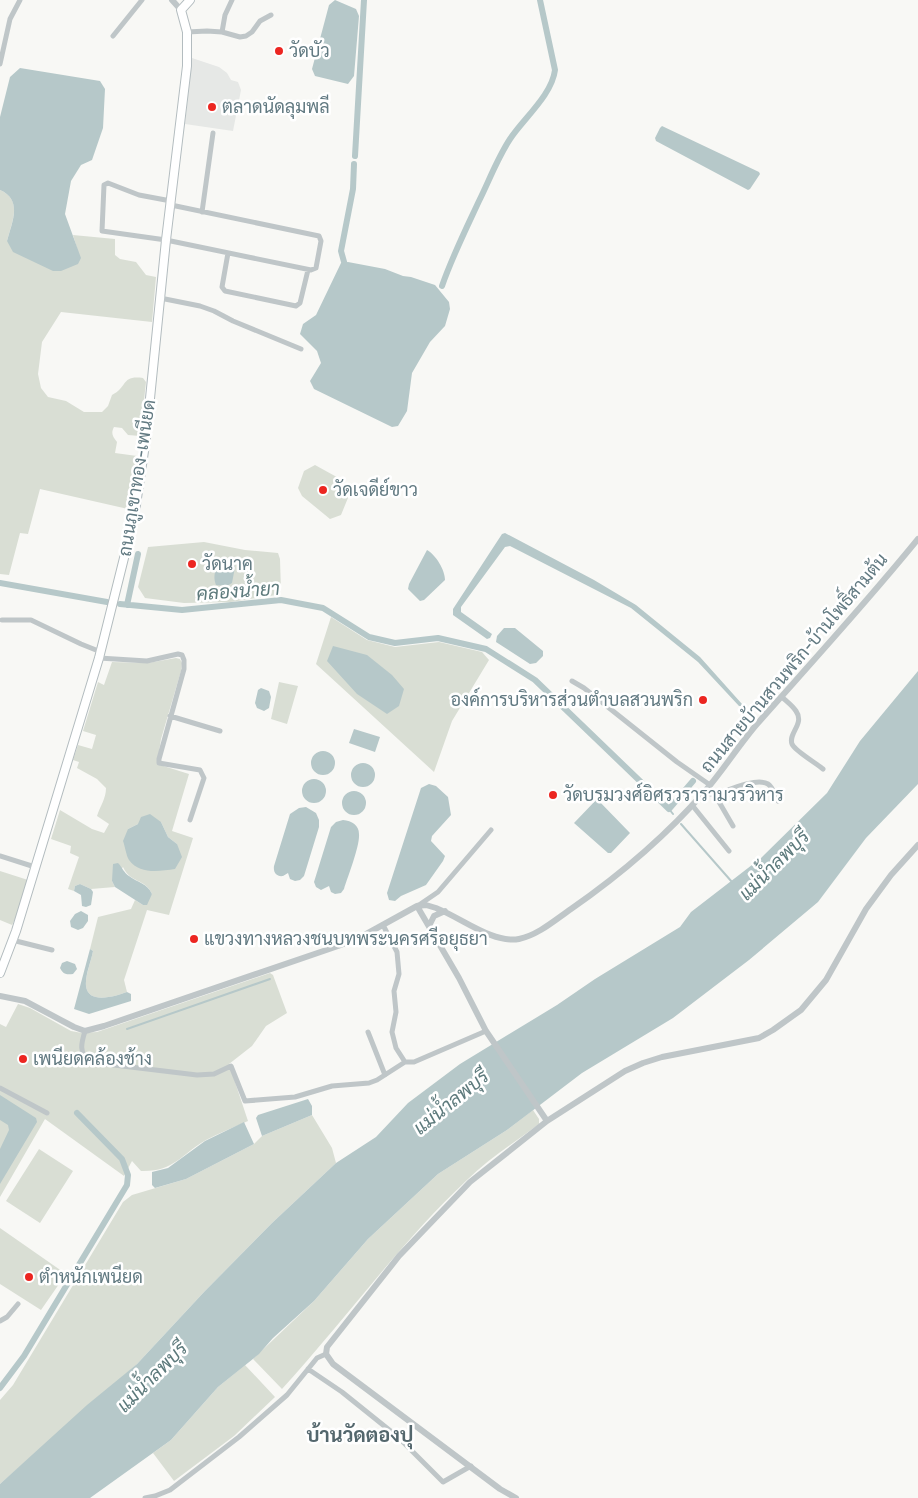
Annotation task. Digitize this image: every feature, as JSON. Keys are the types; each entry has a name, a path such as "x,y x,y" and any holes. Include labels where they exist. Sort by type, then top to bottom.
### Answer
{"main road":[{"path":"181,10 190,0"},
{"name":"ถนนภูเขาทอง-เพนียด","path":"0,973 36,867 100,655 126,556 139,493 187,66 187,32 181,10"}],"street":[{"path":"0,64 10,20 20,0"},
{"path":"113,36 142,0"},
{"name":"ถนนภูเขาทอง-เพนียด","path":"172,0 181,10"},
{"path":"222,32 225,15 232,0"},
{"path":"187,32 222,32 246,36 252,32 260,21 271,15"},
{"path":"202,212 212,133"},
{"path":"108,183 139,195 202,212 318,236 321,241 316,268 308,270 166,240 102,231 104,185 108,183"},
{"path":"228,253 222,287 225,291 234,293 299,305 308,270"},
{"path":"160,298 200,306 214,311 233,321 301,349"},
{"name":"ถนนสายบ้านสวนพริก-บ้านโพธิ์สามต้น","path":"417,906 426,906 445,912 489,935 501,939 520,939 538,932 622,871 674,826 710,785 751,732 918,539"},
{"path":"2,620 31,620 100,655 147,661 178,654 182,655 184,669 159,759 160,763 200,770 204,774 190,820"},
{"path":"572,681 584,688 677,762 710,785"},
{"path":"782,697 795,709 798,715 799,723 791,739 793,746 823,769"},
{"path":"170,716 220,731"},
{"path":"704,792 715,795 758,782 766,783 770,786 778,801"},
{"path":"715,795 733,826"},
{"path":"692,805 729,851"},
{"path":"0,996 25,1001 74,1028 85,1031 104,1026 338,946 383,926 438,892 491,830"},
{"path":"516,1498 500,1489 332,1364 326,1354 327,1346 406,1250 470,1182 548,1121 643,1062 759,1038 786,1022 800,1010 826,980 866,909 891,875 918,845"},
{"path":"0,856 36,867"},
{"path":"417,906 459,978 487,1033 548,1121"},
{"path":"429,926 434,916 445,912"},
{"path":"383,926 397,952 399,974 394,991 396,1012 392,1032 396,1048 405,1062"},
{"path":"12,940 52,950"},
{"path":"85,1031 80,1046 83,1056 89,1062 197,1075 214,1074 231,1066 245,1101 295,1097 332,1086 369,1083 405,1062 414,1062 487,1033"},
{"path":"368,1032 385,1075"},
{"path":"0,1088 47,1113"},
{"path":"0,1321 7,1317 18,1304"},
{"path":"145,1498 170,1490 239,1438 287,1395 318,1358 326,1354"},
{"path":"308,1369 342,1392 398,1437 444,1482 471,1466"}],"shaded area":[{"name":"ตลาดนัดลุมพลี","path":"192,58 219,67 227,73 231,80 238,82 241,90 233,131 185,124"},
{"path":"0,190 12,199 14,205 13,219 7,241 80,258 73,235 115,239 115,255 120,259 136,262 146,275 156,277 152,322 61,312 42,342 38,374 41,388 48,397 66,401 84,412 102,412 108,406 112,395 131,378 143,378 146,382 140,436 128,435 122,428 114,427 112,431 117,442 115,453 137,456 128,509 40,489 28,534 20,533 9,575 0,574"},
{"path":"315,465 344,481 350,493 341,515 330,519 302,496 298,488 304,471"},
{"path":"204,542 245,550 278,553 280,559 281,592 276,595 231,602 184,603 145,598 138,587 148,547"},
{"path":"331,617 367,640 395,647 439,642 482,652 489,660 452,721 434,772 316,664"},
{"path":"176,658 180,659 182,663 161,739 157,764 189,774 172,831 193,838 169,915 147,910 124,980 127,992 103,998 92,996 86,986 87,973 93,951 90,949 98,917 131,909 135,900 143,905 152,894 146,885 130,876 123,867 112,881 115,887 91,889 80,884 75,886 74,891 68,889 79,857 70,853 71,846 51,839 60,810 92,829 104,833 109,824 97,816 106,788 97,779 77,768 79,762 73,760 78,745 92,749 96,735 83,731 98,682 104,685 112,662 148,663","holes":["161,822 168,837 177,844 128,829 138,824"]},
{"path":"279,682 298,686 287,724 271,719"},
{"path":"0,871 28,880 19,911 12,925 0,920"},
{"path":"270,973 273,975 287,1013 266,1026 252,1046 229,1064 248,1121 206,1140 176,1162 161,1169 141,1171 132,1161 124,1176 45,1119 0,1197 0,1024 6,1027 18,1004 30,1008 71,1031 82,1033 97,1032"},
{"path":"533,1110 539,1119 539,1124 484,1165 442,1205 395,1256 282,1389 253,1359 314,1301 368,1239 438,1174 507,1130"},
{"path":"312,1115 332,1148 336,1163 272,1223 137,1364 0,1484 0,1400 13,1385 123,1202 132,1195 186,1179 254,1144 262,1136"},
{"path":"39,1149 73,1171 40,1223 6,1201"},
{"path":"0,1228 66,1274 41,1310 0,1284"},
{"path":"245,1365 275,1397 234,1436 174,1481 153,1453 171,1440 218,1387"}],"water":[{"path":"335,0 356,9 359,16 354,76 348,84 315,76 312,69 329,5"},
{"path":"20,68 100,81 105,89 103,128 92,160 81,165 71,181 65,214 81,258 78,264 61,271 53,271 13,252 7,241 13,219 14,206 7,194 0,190 0,117 10,77"},
{"path":"662,126 760,174 748,190 656,141 655,138"},
{"path":"348,262 385,269 435,285 449,302 450,309 445,326 430,342 412,373 407,411 398,426 392,427 314,389 310,381 321,363 317,351 300,334 303,324 316,315 341,263"},
{"path":"505,533 594,580 636,605 700,657 742,706 739,706 698,662 631,608 510,546 505,547 461,607 461,612 492,634 490,638 487,639 453,615 453,609 502,534"},
{"path":"427,550 434,555 439,563 445,580 424,600 420,601 408,589"},
{"path":"224,560 233,562 235,567 232,583 227,586 216,585 214,578 216,571"},
{"path":"504,628 515,628 543,651 543,656 536,663 530,664 496,642 497,636"},
{"path":"333,646 367,655 392,675 404,689 399,706 387,714 357,694 327,661"},
{"name":"แม่น้ำลพบุรี","path":"918,671 918,784 866,838 818,902 749,960 673,1018 582,1073 507,1130 438,1174 368,1239 314,1301 273,1338 259,1354 218,1387 171,1440 90,1498 0,1498 0,1484 87,1405 137,1364 272,1223 336,1163 376,1137 408,1103 460,1064 680,927 691,912 761,858 827,793 860,741"},
{"path":"261,688 269,691 271,697 269,708 264,711 257,708 255,703 258,690"},
{"path":"354,729 380,737 375,752 349,743"},
{"path":"323,751 332,754 335,763 332,772 323,775 314,772 311,763 314,754"},
{"path":"363,763 372,766 375,775 372,784 363,787 354,784 351,775 354,766"},
{"path":"314,779 323,782 326,791 323,800 314,803 305,800 302,791 305,782"},
{"path":"429,784 436,786 448,797 451,815 432,836 431,841 445,856 426,885 401,896 395,901 389,900 387,893 421,788"},
{"path":"354,791 363,794 366,803 363,812 354,815 345,812 342,803 345,794"},
{"path":"597,799 630,833 611,853 608,853 574,823"},
{"path":"306,807 316,813 319,827 304,876 300,880 295,881 290,879 288,873 283,876 277,875 274,871 274,866 290,814 299,808"},
{"path":"150,814 161,822 168,837 177,844 182,857 175,869 144,870 134,865 128,858 123,841 128,829 138,824 141,817"},
{"path":"343,820 352,822 356,826 359,831 359,839 344,889 341,893 335,894 331,892 329,886 321,890 316,887 314,882 331,827 336,822"},
{"path":"118,863 127,875 150,890 152,894 147,905 143,905 115,887 112,881 113,864"},
{"path":"80,884 91,889 93,892 91,905 86,907 82,906 81,895 74,891 75,886"},
{"path":"81,911 88,915 88,921 83,928 78,930 71,927 70,921 75,914"},
{"path":"90,949 93,951 86,977 88,992 92,996 103,998 127,992 131,994 131,1001 89,1014 74,1009"},
{"path":"67,961 75,964 77,969 73,974 65,974 60,968 62,963"},
{"path":"0,1095 36,1118 37,1122 0,1184 0,1149 9,1130 8,1125 0,1120"},
{"path":"308,1099 312,1106 312,1115 262,1136 256,1118 258,1115"},
{"path":"244,1122 254,1144 186,1179 155,1188 152,1185 152,1172 168,1168 205,1141"}],"waterway":[{"path":"355,156 364,0"},
{"path":"442,286 459,243 501,154 510,139 543,98 553,79 555,70 540,0"},
{"path":"346,269 341,251 353,189 354,164"},
{"path":"127,605 138,554"},
{"name":"คลองน้ำยา","path":"0,583 107,602"},
{"name":"คลองน้ำยา","path":"120,604 182,610 281,600 323,608 369,637 395,643 438,638 486,649 535,680 669,809 693,781"},
{"name":"คลองน้ำยา","path":"669,809 673,814"},
{"name":"คลองน้ำยา","path":"681,824 732,882"},
{"path":"127,1029 270,979"},
{"path":"0,1388 24,1356 127,1185 128,1175 122,1159 77,1113"}],"place":[{"name":"วัดบัว","path":"279,51"},
{"name":"ตลาดนัดลุมพลี","path":"212,107"},
{"name":"วัดเจดีย์ขาว","path":"323,490"},
{"name":"วัดนาค","path":"192,564"},
{"name":"องค์การบริหารส่วนตำบลสวนพริก","path":"703,700"},
{"name":"วัดบรมวงศ์อิศรวรารามวรวิหาร","path":"553,795"},
{"name":"แขวงทางหลวงชนบทพระนครศรีอยุธยา","path":"194,939"},
{"name":"เพนียดคล้องช้าง","path":"23,1059"},
{"name":"ตำหนักเพนียด","path":"29,1277"}],"district":[{"name":"บ้านวัดตองปุ","path":"360,1435"}]}
